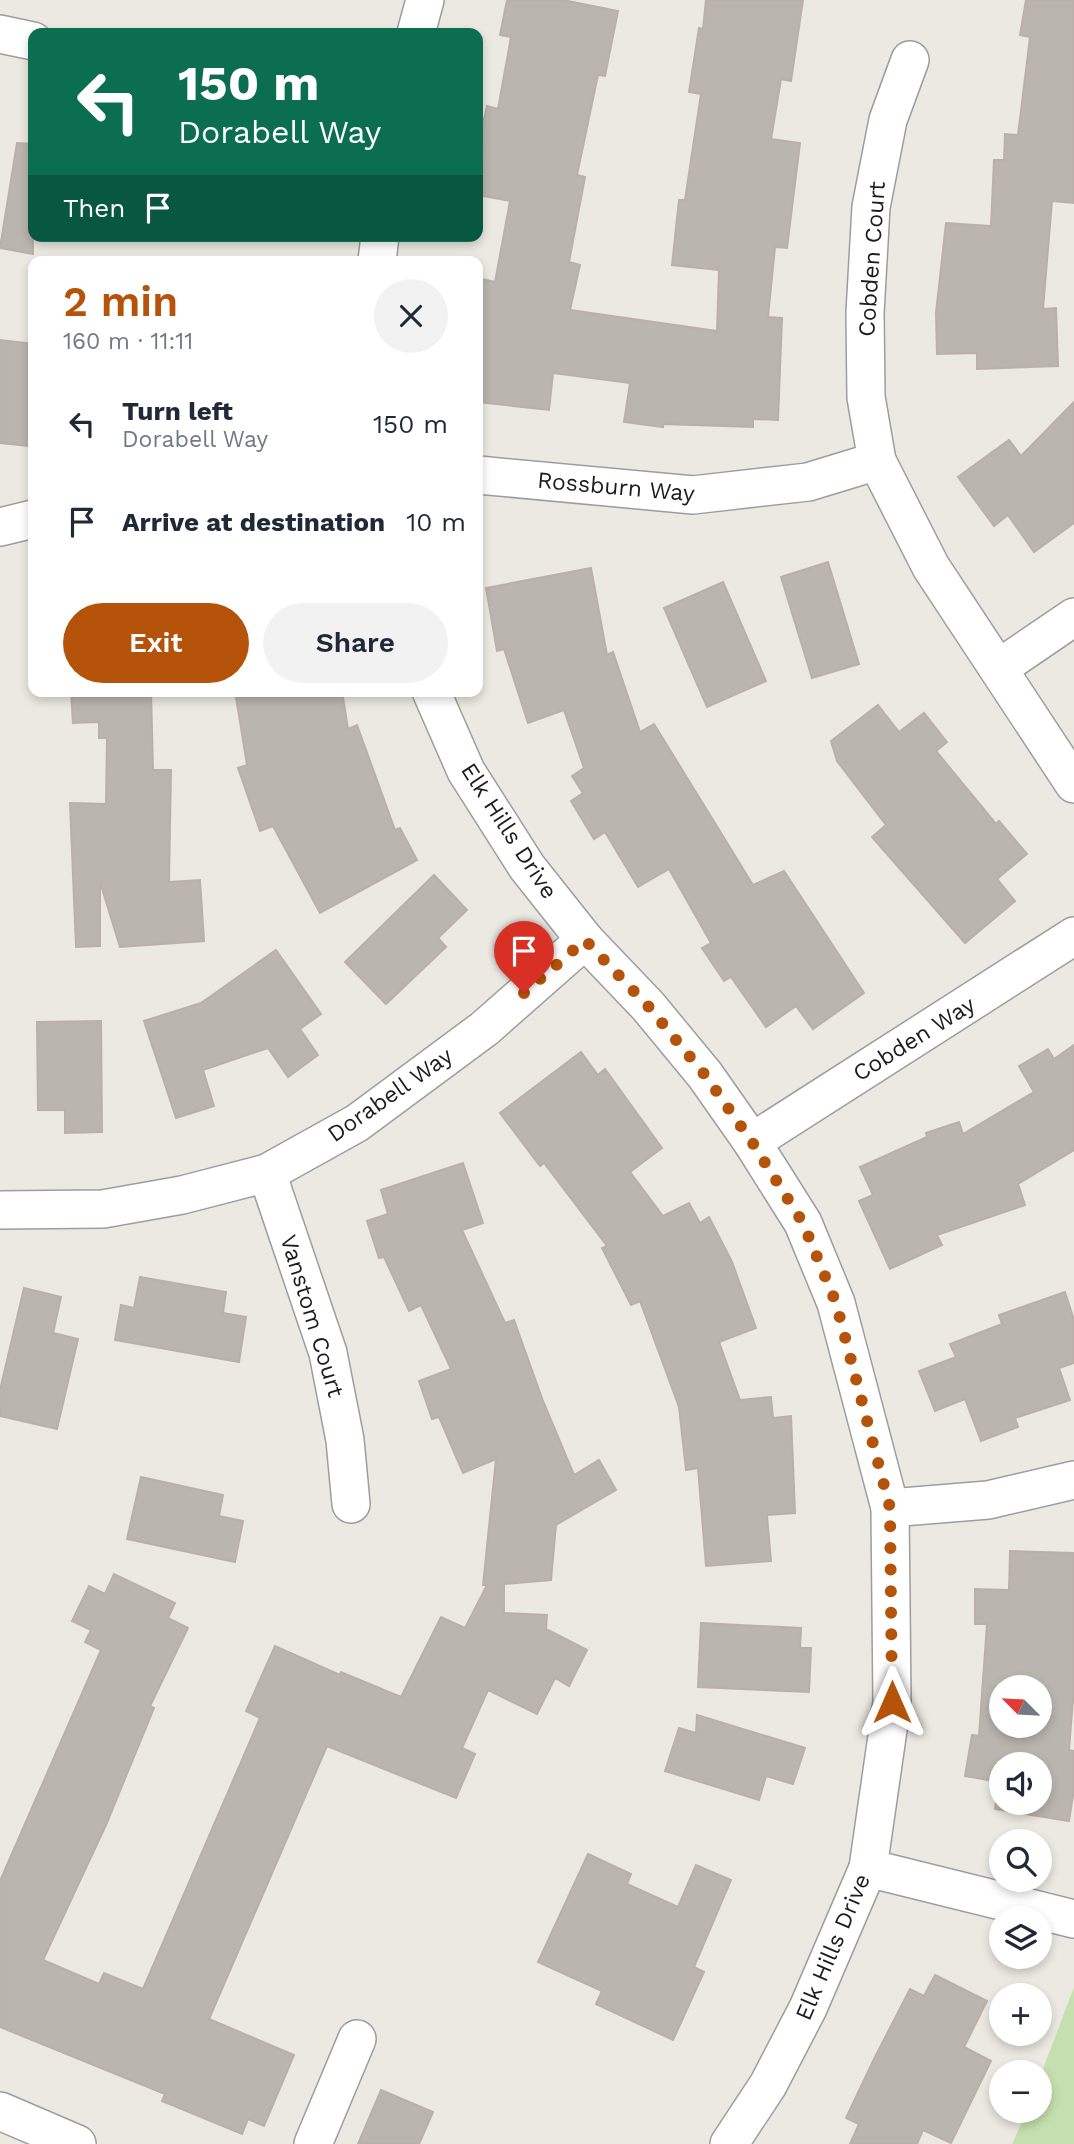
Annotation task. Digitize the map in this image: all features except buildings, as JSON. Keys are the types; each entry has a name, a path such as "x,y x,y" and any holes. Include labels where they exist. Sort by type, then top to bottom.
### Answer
{"street":[{"path":"417,28 425,0"},
{"path":"0,34 28,40"},
{"name":"Cobden Court","path":"877,461 866,397 865,313 871,207 888,120 910,60"},
{"path":"877,461 931,568 1074,784"},
{"name":"Rossburn Way","path":"483,475 693,495 808,482 877,461"},
{"path":"0,527 28,520"},
{"path":"999,668 1074,617"},
{"name":"Elk Hills Drive","path":"434,697 466,771 527,867 585,940 656,1016 705,1075 752,1142 803,1223 836,1303 890,1508 892,1702 868,1868 808,2008 768,2085 729,2144"},
{"name":"Cobden Way","path":"752,1142 1074,936"},
{"name":"Dorabell Way","path":"0,1210 103,1209 182,1195 267,1173 357,1123 484,1029 585,940"},
{"name":"Vanstom Court","path":"267,1173 328,1353 345,1440 351,1504"},
{"path":"890,1508 988,1500 1074,1480"},
{"path":"868,1868 1074,1919"},
{"path":"313,2144 357,2039"},
{"path":"0,2111 77,2144"}],"green space":[{"path":"1074,1987 1074,2144 1012,2144 1022,2123 1052,2123 1052,2060 1046,2060"}],"route":[{"path":"524,993 585,940 648,1006 705,1075 752,1142 803,1223 836,1303 890,1508 892,1702"}]}
